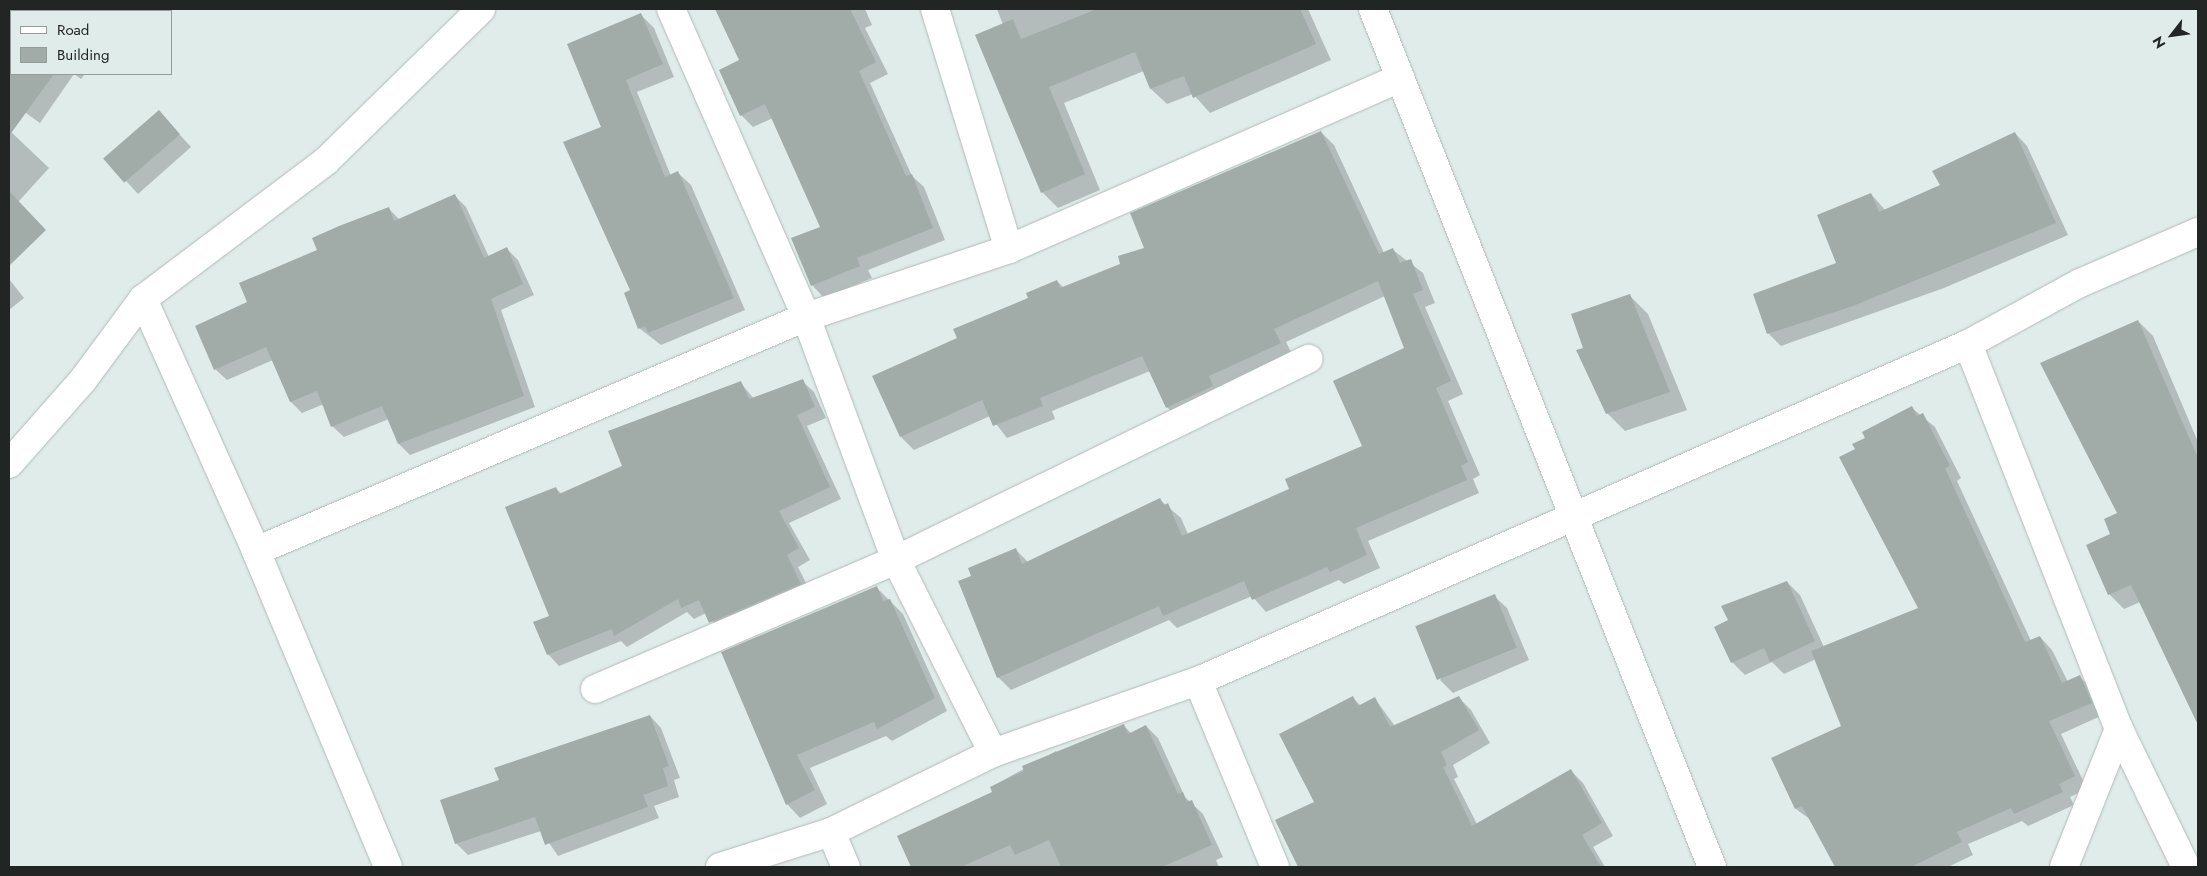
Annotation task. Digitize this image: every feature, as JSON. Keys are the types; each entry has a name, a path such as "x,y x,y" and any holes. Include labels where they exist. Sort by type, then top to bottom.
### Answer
{"street":[{"path":"9,464 83,380 143,299 326,161 481,9"},
{"path":"671,9 806,317 896,560 993,753"},
{"path":"935,9 1009,249"},
{"path":"1373,9 1576,518 1712,867"},
{"path":"256,551 806,317 1009,249 1400,78"},
{"path":"720,867 831,832 993,753 1198,680 1576,518 1968,344 2080,283 2198,232"},
{"path":"143,299 256,551 388,867"},
{"path":"1968,344 2119,729 2186,867"},
{"path":"595,689 896,560 1309,359"},
{"path":"1198,680 1274,867"},
{"path":"2064,867 2119,729"},
{"path":"831,832 846,867"}],"building":[{"path":"715,9 850,9 876,62 859,71 906,176 912,174 933,228 857,258 860,266 811,286 791,238 820,227 765,104 740,116 719,70 739,60"},
{"path":"1097,9 1300,9 1316,44 1193,98 1184,76 1150,89 1135,52 1049,87 1085,174 1041,193 975,35 1013,19 1021,39"},
{"path":"641,13 663,64 626,80 665,177 678,171 734,298 648,333 645,326 638,329 624,293 630,290 563,142 601,127 567,44"},
{"path":"9,74 53,75 9,136"},
{"path":"159,110 180,134 124,183 103,159"},
{"path":"1321,131 1379,254 1393,248 1400,263 1411,259 1423,290 1413,294 1451,381 1436,388 1468,462 1461,466 1467,480 1356,528 1367,555 1330,572 1327,567 1252,600 1244,581 1163,616 1159,606 997,678 958,581 971,576 968,568 1016,548 1022,564 1160,498 1164,505 1168,503 1182,536 1289,489 1285,479 1362,446 1333,381 1404,348 1378,281 1274,329 1281,343 1209,376 1213,386 1166,408 1142,356 1040,398 1043,406 993,426 982,400 900,437 872,376 957,338 953,329 1028,298 1026,293 1057,280 1060,288 1120,264 1118,256 1144,248 1130,213"},
{"path":"2015,132 2056,223 1853,306 1767,334 1753,294 1836,263 1817,215 1871,193 1879,212 1940,185 1932,171"},
{"path":"9,191 46,230 9,266"},
{"path":"455,194 484,258 507,247 523,284 491,299 524,396 398,444 382,406 331,427 317,391 290,402 266,347 214,370 195,326 247,302 239,283 317,250 312,238 339,226 389,207 394,221"},
{"path":"1630,294 1670,392 1606,414 1576,350 1583,348 1571,314"},
{"path":"2138,320 2198,458 2198,725 2131,585 2108,595 2086,545 2110,534 2104,519 2117,513 2040,363"},
{"path":"803,379 815,407 797,415 830,487 779,511 799,548 787,555 801,584 709,623 699,600 681,608 678,599 614,636 612,629 547,655 533,622 549,616 505,507 556,487 559,494 622,466 608,431 741,381 749,399"},
{"path":"1912,406 1917,416 1923,413 1950,466 1945,468 2025,642 2040,636 2062,683 2080,675 2092,703 2049,721 2075,776 2059,784 2063,792 2014,814 2011,808 1957,832 1962,842 1911,867 1835,867 1802,806 1795,809 1771,758 1841,726 1811,651 1918,608 1839,457 1855,449 1852,444 1865,438 1862,432"},
{"path":"1787,581 1815,641 1770,662 1764,648 1731,663 1714,627 1728,620 1721,606"},
{"path":"877,586 883,601 890,599 935,698 877,729 874,722 797,755 815,790 786,805 721,652"},
{"path":"1495,594 1517,648 1437,680 1415,626"},
{"path":"1353,696 1358,706 1375,697 1390,727 1459,696 1479,730 1441,752 1447,765 1443,767 1472,826 1571,769 1602,823 1582,835 1601,867 1298,867 1275,820 1314,802 1279,734"},
{"path":"650,715 669,766 663,768 668,786 643,795 648,807 545,845 535,817 455,844 440,800 499,780 494,768"},
{"path":"1124,724 1128,734 1146,725 1178,794 1183,792 1187,802 1192,800 1212,845 1162,867 1061,867 1049,840 1015,855 1010,845 961,867 911,867 897,836 992,792 990,787 1024,771 1022,766"}]}
